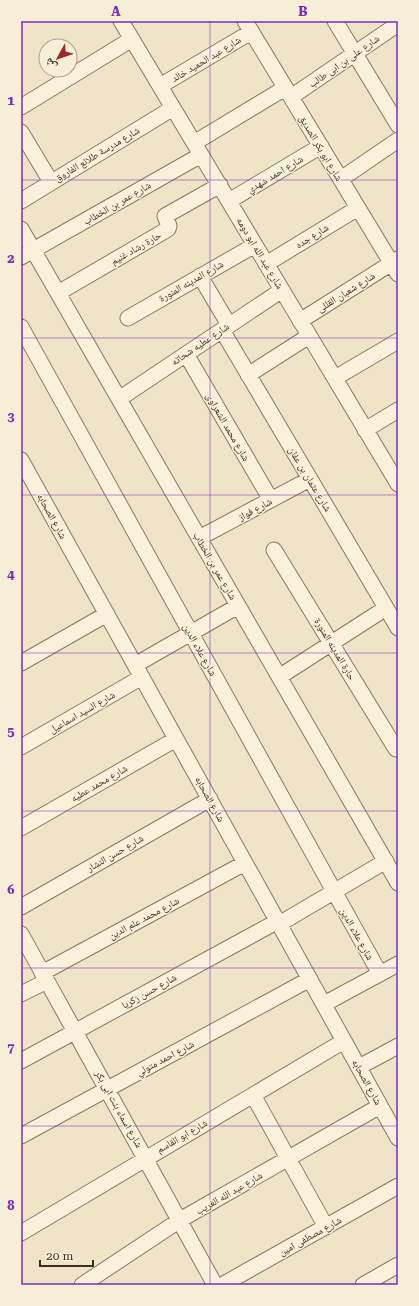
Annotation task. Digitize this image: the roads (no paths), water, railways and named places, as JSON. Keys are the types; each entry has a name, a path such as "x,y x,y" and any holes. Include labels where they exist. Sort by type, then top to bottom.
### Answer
{"street":[{"name":"شارع عبد الله ابو دومه","path":"121,21 397,482"},
{"path":"334,21 398,125"},
{"name":"شارع على بن ابى طالب","path":"288,93 355,54 398,24"},
{"name":"شارع عبد الحميد خالد","path":"160,86 248,27"},
{"name":"شارع ابو بكر الصديق","path":"248,27 358,208 396,266"},
{"path":"21,107 132,39"},
{"name":"شارع عمر بن الخطاب","path":"27,254 288,93"},
{"name":"شارع مدرسة طلائع الفاروق","path":"21,201 173,108"},
{"path":"21,132 51,182"},
{"path":"341,179 398,140"},
{"name":"شارع احمد شهدي","path":"229,201 320,146"},
{"name":"حارة رشاد غنيم","path":"58,293 168,229 169,226 165,218 166,215 220,185"},
{"name":"شارع جده","path":"266,264 358,208"},
{"name":"شارع عمر بن الخطاب","path":"21,230 27,254 58,293 398,883"},
{"name":"شارع المدينه المنورة","path":"128,318 255,245"},
{"name":"شارع شعبان القللى","path":"300,321 396,266"},
{"name":"شارع عثمان بن عفان","path":"200,276 248,375 398,628"},
{"name":"شارع عطيه شحاته","path":"119,399 282,290"},
{"name":"شارع علاء الدين","path":"21,327 380,974"},
{"path":"248,375 309,336"},
{"path":"335,378 398,341"},
{"name":"شارع محمد الشعراوى","path":"186,354 271,500"},
{"path":"366,430 398,410"},
{"name":"شارع الصحابه","path":"21,460 398,1138"},
{"name":"شارع فواز","path":"199,538 310,479"},
{"name":"حارة المدينه المنورة","path":"274,550 396,748"},
{"name":"شارع السيد اسماعيل","path":"21,747 139,671 191,633 238,606"},
{"path":"279,677 386,608"},
{"path":"21,663 107,614"},
{"name":"شارع محمد عطيه","path":"21,828 176,739"},
{"name":"شارع حسن النشار","path":"21,907 210,799"},
{"name":"شارع حسن زكريا","path":"21,1061 278,923 386,862"},
{"name":"شارع محمد علم الدين","path":"21,994 45,977 245,863"},
{"name":"شارع اسماء بنت ابى بكر","path":"21,934 216,1285"},
{"path":"324,1004 398,964"},
{"name":"شارع احمد متولي","path":"21,1136 310,979"},
{"name":"شارع ابو القاسم","path":"21,1233 344,1041"},
{"path":"359,1067 398,1046"},
{"path":"253,1095 326,1227"},
{"name":"شارع عبد الله الغريب","path":"82,1285 180,1220 380,1106"},
{"name":"شارع مصطفى امين","path":"222,1285 398,1186"},
{"path":"365,1285 398,1265"}]}
